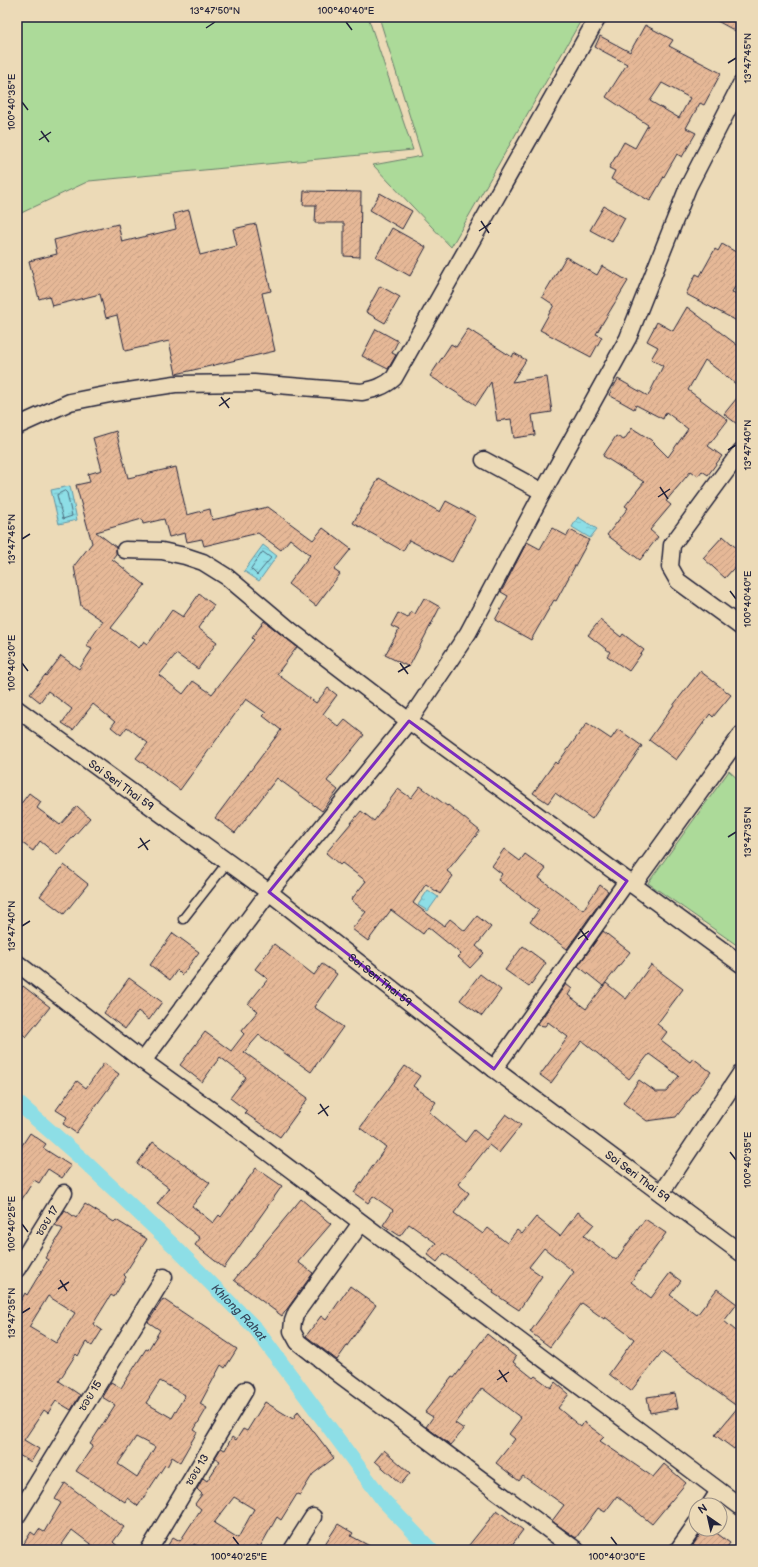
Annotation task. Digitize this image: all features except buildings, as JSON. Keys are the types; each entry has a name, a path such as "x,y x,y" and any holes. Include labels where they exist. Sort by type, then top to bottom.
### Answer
{"street":[{"path":"17,426 70,402 115,393 175,384 254,383 362,392 380,388 394,378 598,17"},
{"path":"143,1062 269,892 409,721 468,633 543,492 628,338 688,187 741,84"},
{"path":"741,451 672,545 670,567 678,582 741,627"},
{"path":"484,460 543,492"},
{"path":"125,550 162,552 203,562 227,577 290,630 409,721 741,964"},
{"name":"Soi Seri Thai 59","path":"17,709 227,863 269,892 494,1068 741,1253"},
{"path":"494,1068 630,883 736,755 741,735"},
{"path":"17,963 143,1062 210,1109 741,1507"},
{"path":"661,1193 741,1072"},
{"name":"ซอย 17","path":"17,1269 64,1193"},
{"path":"361,1223 296,1313 292,1331 298,1342 345,1379 576,1550"},
{"name":"ซอย 15","path":"17,1516 21,1499 164,1277"},
{"name":"ซอย 13","path":"149,1550 245,1390"},
{"path":"715,1497 719,1491"},
{"path":"292,1550 313,1517"},
{"path":"678,1550 688,1536"}],"lane":[{"path":"183,919 227,863"}],"highlighted area":[{"path":"409,721 627,881 494,1069 269,892"}],"green space":[{"path":"17,17 368,17 413,150 89,181 17,215"},
{"path":"379,17 583,17 451,247 373,165 422,156"},
{"path":"729,771 741,782 741,948 648,883"}],"water":[{"path":"70,486 77,520 59,524 51,490"},
{"path":"578,517 597,529 590,538 572,527"},
{"path":"263,545 277,556 259,581 244,571"},
{"path":"428,890 438,897 428,911 418,905"}],"waterway":[{"name":"Khlong Rahat","path":"17,1102 82,1159 175,1247 256,1329 383,1500 431,1550"}]}
